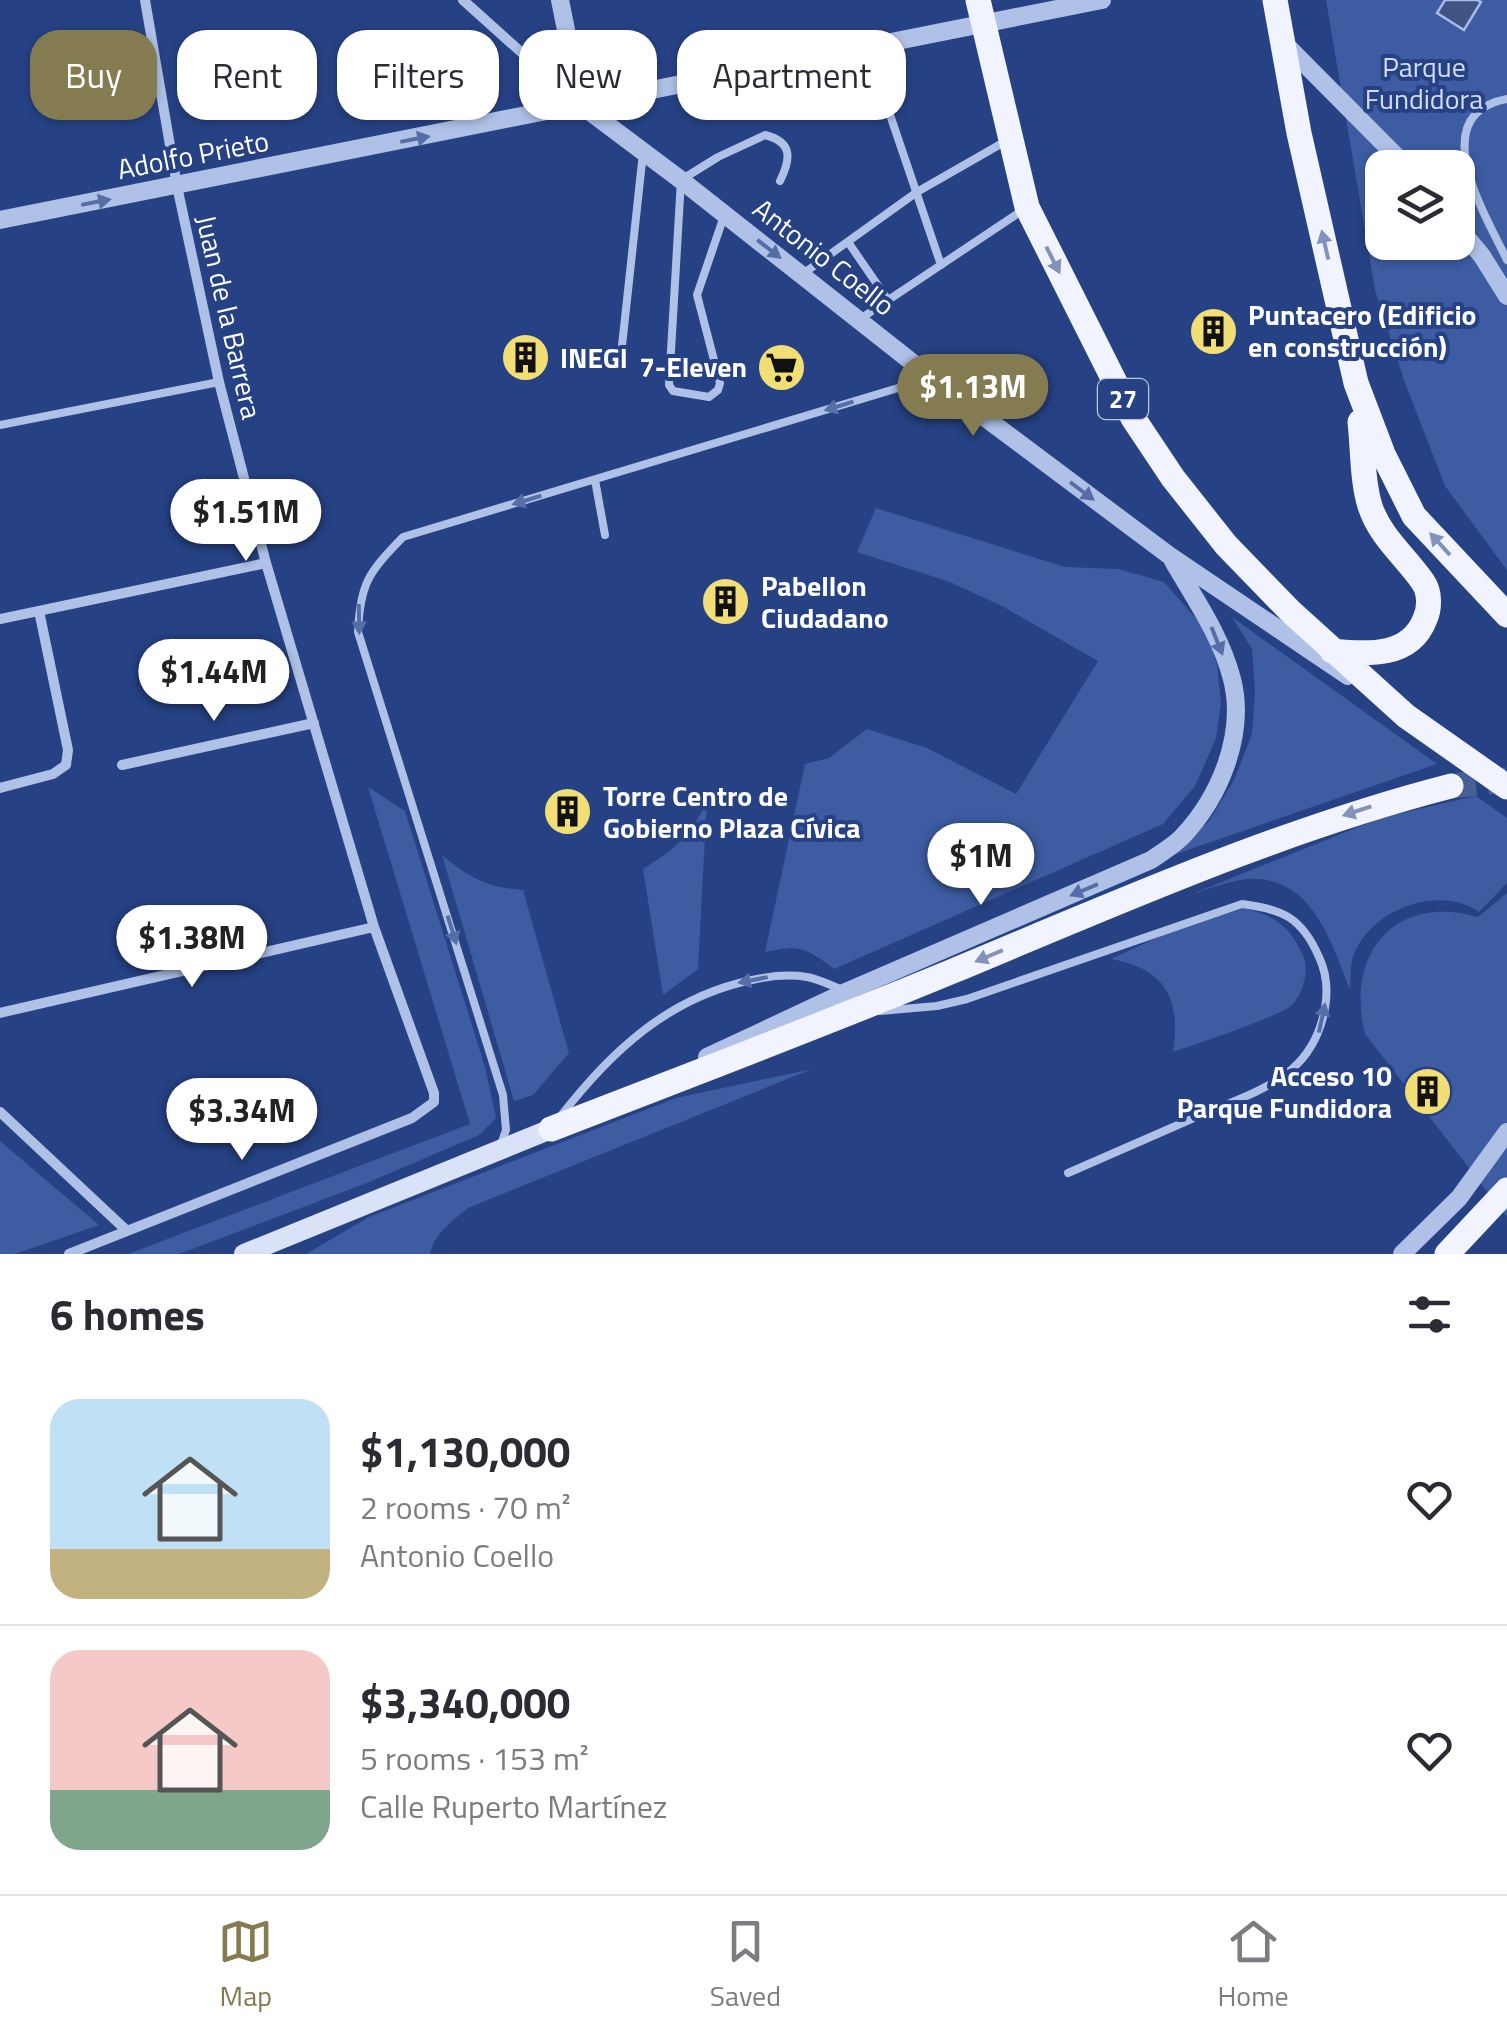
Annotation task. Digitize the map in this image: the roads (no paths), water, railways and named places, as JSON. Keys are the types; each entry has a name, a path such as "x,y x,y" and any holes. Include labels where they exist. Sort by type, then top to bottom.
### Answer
{"main road":[{"path":"1275,0 1299,132 1356,383 1370,505 1385,536 1425,585 1429,608 1420,634 1396,649 1369,654 1332,651"},
{"name":"27","path":"980,11 1026,207 1133,418 1173,478 1226,545 1332,651 1406,716 1507,787"},
{"path":"1356,383 1394,482 1414,516 1507,615"},
{"path":"244,1254 849,1002 1361,809 1451,786"},
{"path":"1446,1254 1507,1190"}],"street":[{"name":"Juan de la Barrera","path":"126,1230 412,1118 434,1102 432,1086 374,927 266,563 219,382 176,186 145,0"},
{"name":"Antonio Coello","path":"463,0 519,50"},
{"path":"560,0 566,30"},
{"name":"Adolfo Prieto","path":"906,33 980,11 1102,0"},
{"path":"1283,42 1390,150"},
{"name":"Adolfo Prieto","path":"0,220 519,117"},
{"name":"Antonio Coello","path":"600,120 932,378 1170,556 1406,716"},
{"path":"1475,248 1507,296"},
{"path":"849,1002 1151,860 1182,837 1190,826 1229,762 1236,714 1232,680 1213,629 1170,556"},
{"path":"0,619 266,563"},
{"path":"0,788 53,774 66,765 68,750 39,611"},
{"path":"122,765 314,723"},
{"path":"0,1013 374,927"},
{"path":"0,1112 126,1230 69,1254"},
{"path":"1402,1254 1459,1198 1507,1132"}],"lane":[{"path":"1507,99 1493,102 1475,114 1465,135 1464,152 1469,179 1507,260"},
{"path":"893,120 941,265"},
{"path":"725,214 697,295 720,383 718,390 708,396 672,391 669,387 681,180 765,135 781,140 789,152 780,181"},
{"path":"801,275 917,192 1010,139"},
{"path":"620,364 642,152"},
{"path":"860,319 1026,207"},
{"path":"848,242 888,300"},
{"path":"675,283 697,295"},
{"path":"499,1150 506,1130 503,1095 358,632 359,597 378,563 403,537 932,378"},
{"path":"0,425 219,382"},
{"path":"595,480 605,535"},
{"path":"551,1129 623,1045 658,1017 730,985 776,975 808,977 849,1002 937,1006 968,999 1242,904 1290,915 1311,938 1325,970 1326,1000 1320,1034 1292,1069 1246,1096 1068,1172"}],"tunnel":[{"path":"1451,786 1507,780"}],"place":[{"name":"Puntacero (Edificio en construcción)","path":"1213,331"},
{"name":"INEGI","path":"525,358"},
{"name":"7-Eleven","path":"782,367"},
{"name":"Pabellon Ciudadano","path":"726,602"},
{"name":"Torre Centro de Gobierno Plaza Cívica","path":"568,812"},
{"name":"Acceso 10 Parque Fundidora","path":"1427,1092"}],"park label":[{"name":"Parque Fundidora","path":"1424,83"}]}
